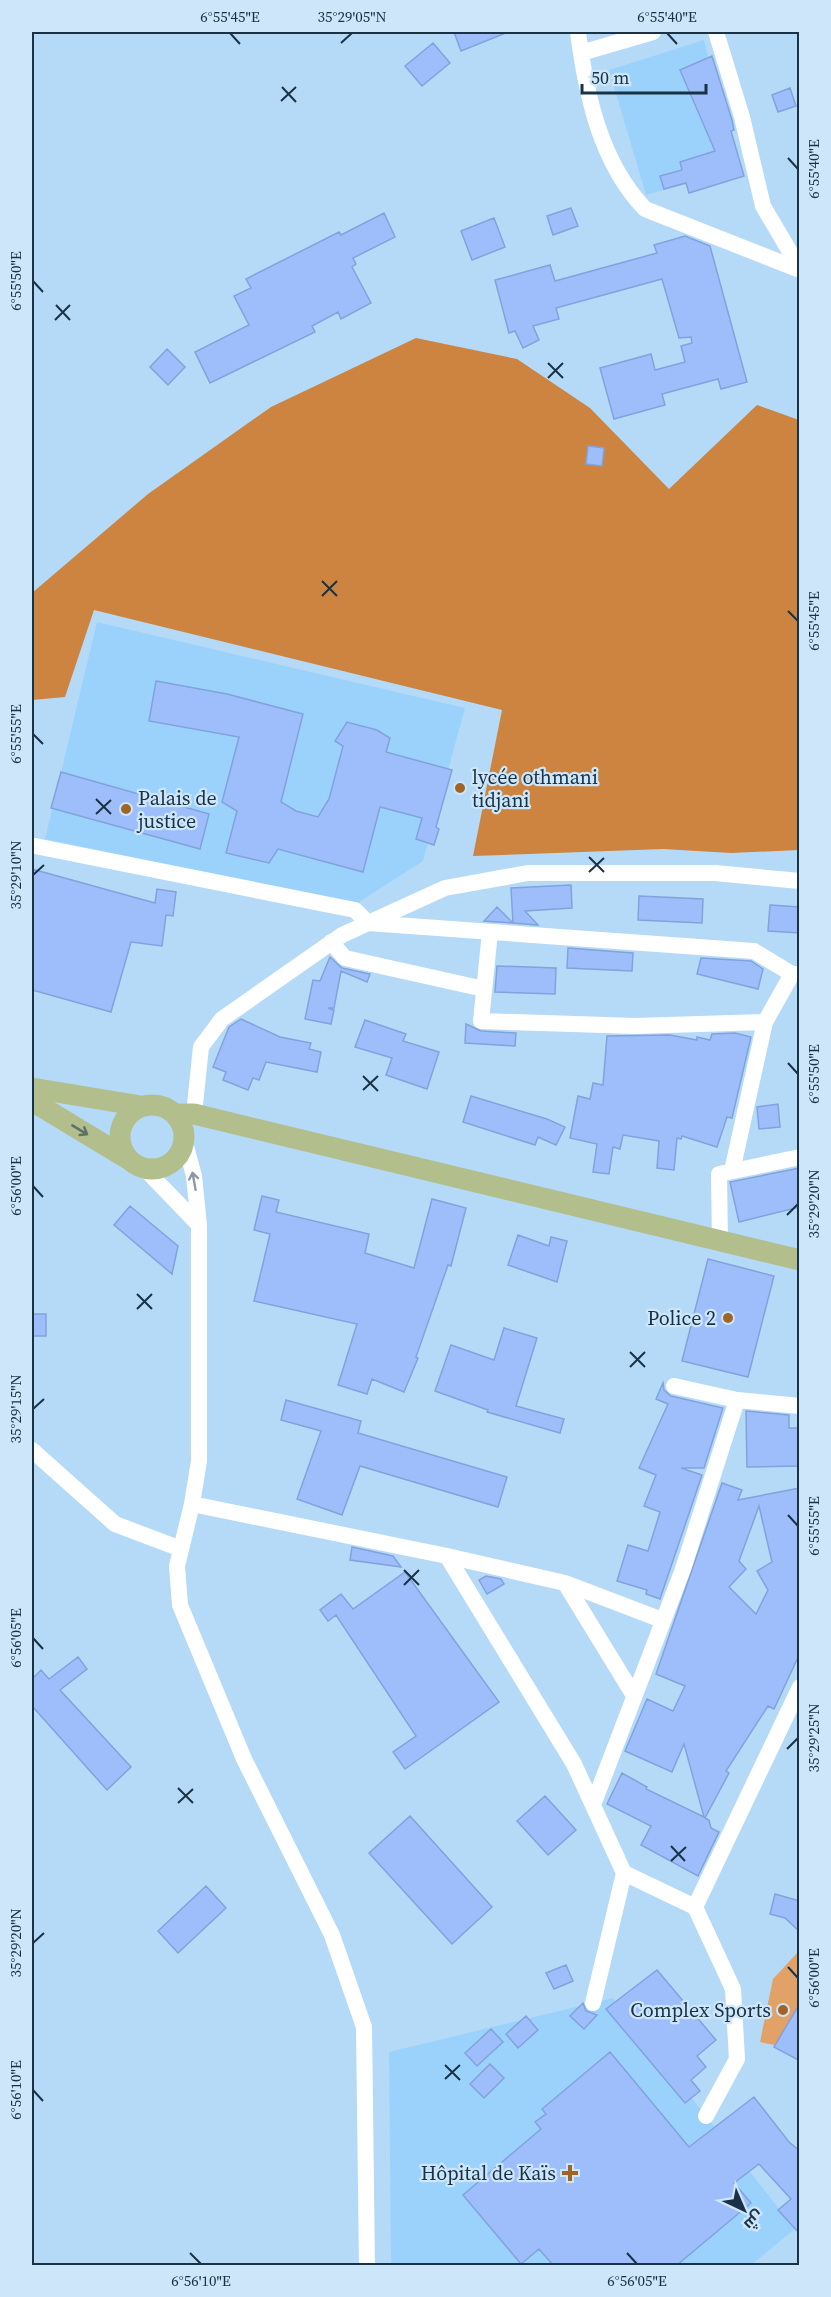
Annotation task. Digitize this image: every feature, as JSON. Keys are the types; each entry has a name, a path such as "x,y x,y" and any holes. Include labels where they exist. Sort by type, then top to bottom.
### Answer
{"main road":[{"path":"32,1088 141,1106 159,1105 184,1114 720,1243 800,1260"},
{"path":"32,1101 136,1163 153,1169 171,1163 182,1148 184,1139 180,1121 184,1114"},
{"path":"136,1163 120,1143 122,1125 126,1117 141,1106"}],"street":[{"path":"578,32 598,134 627,190 645,209 800,269"},
{"path":"581,52 654,32"},
{"path":"716,32 742,117 763,206 800,269"},
{"path":"35,846 355,910 368,923 754,951 796,974 765,1022 732,1171"},
{"path":"184,1114 201,1047 222,1019 331,942 445,888 528,873 715,873 800,881"},
{"path":"490,932 481,1021 635,1026 765,1022"},
{"path":"331,942 345,958 484,989"},
{"path":"184,1139 194,1176 199,1225 199,1461 192,1504 177,1566 180,1605 244,1759 332,1935 364,2027 368,2265"},
{"path":"720,1243 719,1174 800,1157"},
{"path":"136,1163 199,1225"},
{"path":"777,1255 800,1250"},
{"path":"674,1386 737,1400 800,1406"},
{"path":"593,1805 633,1694 683,1569 737,1400"},
{"path":"32,1450 115,1524 181,1549"},
{"path":"192,1504 447,1556 565,1583 662,1620"},
{"path":"447,1556 574,1764 624,1873 593,2003"},
{"path":"565,1583 633,1694"},
{"path":"695,1907 792,1721 800,1687"},
{"path":"624,1873 695,1907 733,1989 737,2059 706,2116"}],"shaded area":[{"path":"704,40 734,171 646,195 609,70"},
{"path":"416,338 517,359 590,408 669,489 757,405 799,420 799,850 731,853 663,849 473,856 502,710 94,610 65,697 32,700 32,593 148,494 271,407"},
{"path":"97,622 465,708 423,861 356,904 45,839"},
{"name":"Complex Sports","path":"799,1951 799,2050 760,2042 773,1979"},
{"name":"Hôpital de Kaïs","path":"613,1998 795,2229 751,2265 391,2265 389,2052"}],"building":[{"path":"454,32 508,32 461,51"},
{"path":"433,43 450,63 422,86 405,66"},
{"path":"712,56 732,120 734,130 731,131 744,176 689,193 686,183 664,189 660,176 682,170 680,162 715,151 680,70"},
{"path":"790,88 796,106 778,112 772,95"},
{"path":"571,208 578,226 553,235 547,216"},
{"path":"384,213 395,237 353,258 356,264 352,267 371,303 341,319 338,312 312,326 315,332 210,383 195,352 249,325 234,296 251,288 246,279 339,232 341,235"},
{"path":"494,218 505,247 472,260 461,231"},
{"path":"685,236 710,246 747,382 721,389 718,379 662,394 665,405 614,419 600,368 651,354 655,370 685,362 681,346 692,343 691,337 679,338 662,279 556,308 559,319 533,326 539,340 523,348 515,331 509,333 495,280 550,265 555,281 657,253 654,245"},
{"path":"167,349 185,367 168,385 150,367"},
{"path":"588,446 604,448 602,466 586,464"},
{"path":"156,681 227,694 303,714 281,802 296,811 318,817 329,799 343,746 335,741 347,722 377,730 390,738 386,752 452,770 436,827 439,829 434,845 416,839 422,818 380,807 363,872 278,849 269,863 226,853 237,811 222,802 239,737 149,721"},
{"name":"Palais de justice","path":"61,772 209,814 200,849 51,808"},
{"path":"32,869 155,903 157,889 176,892 173,916 166,915 162,946 131,942 111,1012 32,990"},
{"path":"571,885 572,908 525,911 538,925 513,923 511,888"},
{"path":"639,896 703,899 702,923 638,920"},
{"path":"770,905 800,907 800,933 768,931"},
{"path":"497,907 512,922 512,923 484,921"},
{"path":"568,948 633,953 632,971 567,968"},
{"path":"330,957 342,968 370,974 367,982 341,971 334,1008 328,1008 334,1010 331,1024 305,1019 313,980 320,981"},
{"path":"701,958 751,961 763,969 758,989 697,974"},
{"path":"497,966 556,968 555,994 495,992"},
{"path":"241,1019 280,1037 311,1043 309,1049 321,1052 317,1072 266,1062 259,1080 253,1078 248,1090 223,1080 226,1072 213,1067 229,1027"},
{"path":"365,1020 406,1034 403,1041 439,1052 427,1089 386,1075 392,1058 355,1047"},
{"path":"466,1024 481,1031 516,1033 515,1046 465,1043"},
{"path":"735,1033 751,1037 732,1118 727,1117 717,1147 682,1136 681,1139 677,1138 674,1170 657,1168 659,1141 623,1135 620,1149 613,1147 609,1174 593,1172 597,1144 570,1138 578,1096 590,1099 593,1083 603,1085 607,1036 670,1035 710,1040 712,1034"},
{"path":"471,1096 547,1119 565,1127 556,1145 538,1137 535,1145 463,1122"},
{"path":"778,1104 780,1127 759,1129 757,1107"},
{"path":"800,1168 800,1207 739,1222 730,1182"},
{"path":"262,1196 279,1200 276,1212 369,1234 365,1253 414,1268 432,1199 466,1208 451,1266 448,1265 416,1357 418,1358 404,1392 372,1379 367,1394 338,1385 357,1324 254,1301 270,1234 254,1230"},
{"path":"130,1206 178,1246 172,1274 114,1225"},
{"path":"518,1235 549,1246 551,1237 567,1241 557,1282 508,1265"},
{"name":"Police 2","path":"708,1259 774,1276 748,1377 682,1361"},
{"path":"32,1314 46,1314 46,1336 32,1336"},
{"path":"504,1328 537,1338 516,1406 564,1419 560,1433 487,1412 488,1410 435,1391 451,1345 494,1360"},
{"path":"663,1383 664,1390 671,1396 723,1408 704,1468 681,1468 702,1475 660,1599 646,1594 647,1590 617,1581 628,1545 648,1551 660,1512 644,1506 656,1475 639,1468 668,1404 656,1399"},
{"path":"286,1400 361,1421 358,1433 507,1477 498,1507 360,1466 342,1515 297,1499 321,1431 281,1420"},
{"path":"746,1411 789,1415 789,1428 800,1428 800,1466 747,1467"},
{"path":"722,1483 742,1490 738,1500 800,1488 800,1653 774,1709 768,1706 726,1771 729,1773 705,1818 709,1820 711,1828 719,1832 698,1876 641,1845 651,1826 607,1804 622,1773 647,1787 646,1789 704,1817 684,1744 672,1772 625,1751 647,1699 673,1711 685,1686 656,1674","holes":["759,1506 772,1562 757,1571 768,1590 756,1614 729,1587 746,1569 739,1561"]},
{"path":"352,1547 393,1556 401,1567 350,1560"},
{"path":"405,1572 499,1702 405,1769 393,1752 416,1736 336,1615 328,1621 320,1610 341,1594 353,1609"},
{"path":"486,1576 501,1579 504,1584 487,1594 479,1580"},
{"path":"78,1657 87,1669 60,1690 131,1767 107,1790 32,1706 32,1679 41,1670 49,1679"},
{"path":"545,1796 576,1830 548,1855 517,1821"},
{"path":"410,1816 492,1907 452,1944 369,1853"},
{"path":"206,1886 226,1908 178,1953 158,1931"},
{"path":"775,1894 800,1901 800,1932 785,1918 770,1914"},
{"path":"566,1965 573,1981 554,1989 546,1973"},
{"path":"657,1970 716,2040 697,2056 706,2067 691,2080 700,2091 685,2103 606,2009"},
{"path":"583,2003 586,2011 597,2015 584,2029 570,2016"},
{"path":"800,2003 800,2061 774,2047"},
{"path":"526,2016 538,2030 518,2048 506,2034"},
{"path":"491,2029 503,2042 477,2066 465,2053"},
{"path":"610,2052 689,2147 754,2097 789,2142 800,2151 800,2234 778,2210 791,2199 759,2164 734,2183 751,2203 677,2265 553,2265 539,2249 521,2264 463,2195 541,2129 535,2122 546,2114 542,2109"},
{"path":"490,2064 504,2078 484,2098 470,2084"}],"place":[{"name":"lycée othmani tidjani","path":"460,788"},
{"name":"Palais de justice","path":"126,809"},
{"name":"Police 2","path":"728,1318"},
{"name":"Complex Sports","path":"783,2010"},
{"name":"Hôpital de Kaïs","path":"570,2173"}]}
